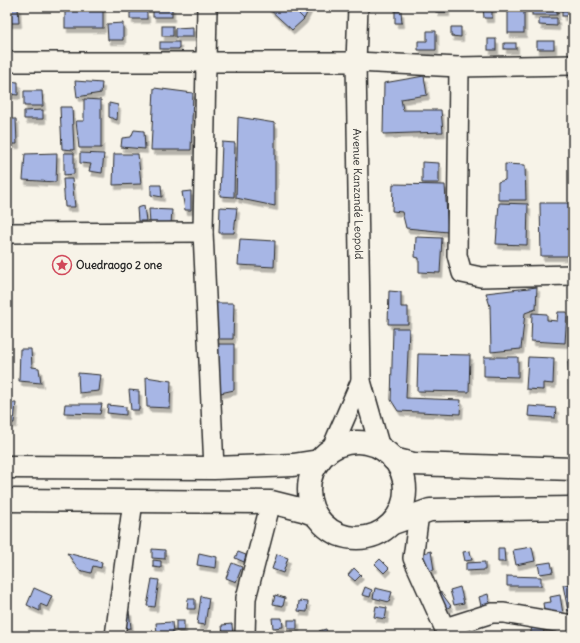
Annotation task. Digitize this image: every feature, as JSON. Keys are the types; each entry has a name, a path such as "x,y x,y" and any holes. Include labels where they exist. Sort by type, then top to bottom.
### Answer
{"main road":[{"path":"7,467 214,468 293,465 325,455 347,443 364,442 413,464 573,468"},
{"path":"387,453 401,471 405,484 405,498 393,523"},
{"path":"325,455 312,474 309,488 311,502 316,515 327,527 341,535 356,538 372,536 393,523 430,510 573,508"},
{"path":"7,500 271,502 316,515"}],"street":[{"path":"207,7 203,232 214,468"},
{"name":"Avenue Kanzandé Leopold","path":"358,7 356,62 361,381"},
{"path":"7,62 356,62 459,66 573,65"},
{"path":"459,66 457,256 462,273 481,277 573,275"},
{"path":"7,233 203,232"},
{"path":"361,381 387,453"},
{"path":"325,455 361,381"},
{"path":"115,636 133,501"},
{"path":"246,636 246,598 271,502"},
{"path":"419,514 413,558 446,632 498,613 573,625"}],"building":[{"path":"8,7 18,7 19,23 9,23"},
{"path":"65,7 103,7 103,28 65,28"},
{"path":"153,7 172,7 172,17 153,17"},
{"path":"267,7 292,7 304,19 292,30"},
{"path":"292,7 310,7 304,19"},
{"path":"436,7 447,7 447,12 436,12"},
{"path":"483,7 492,7 492,18 484,18"},
{"path":"508,7 524,7 524,33 508,33"},
{"path":"532,7 557,7 557,15 532,15"},
{"path":"562,7 570,7 570,16 562,16"},
{"path":"395,11 401,11 402,23 395,23"},
{"path":"130,12 147,12 147,19 130,19"},
{"path":"539,18 557,18 557,26 539,25"},
{"path":"123,23 123,40 108,40 107,24"},
{"path":"162,26 173,26 173,36 162,36"},
{"path":"193,27 193,37 175,37 175,28"},
{"path":"451,27 461,27 461,37 451,36"},
{"path":"427,31 436,31 436,50 418,50 418,41 427,41"},
{"path":"488,39 496,39 496,50 488,50"},
{"path":"537,41 554,41 554,49 537,49"},
{"path":"160,42 179,42 179,49 160,49"},
{"path":"504,43 516,43 516,49 504,49"},
{"path":"424,76 427,95 401,99 403,110 441,110 443,132 383,134 384,83"},
{"path":"7,81 18,82 18,95 7,94"},
{"path":"75,81 102,83 101,93 77,97"},
{"path":"154,88 193,93 191,150 151,150"},
{"path":"24,91 42,91 43,106 24,106"},
{"path":"84,99 101,100 101,148 79,148 76,121 84,121"},
{"path":"109,103 118,105 117,120 109,117"},
{"path":"60,107 72,107 74,150 62,149"},
{"path":"43,110 43,119 24,119 24,111"},
{"path":"238,117 275,123 275,206 236,198"},
{"path":"7,119 16,119 17,144 7,144"},
{"path":"134,130 144,131 145,149 121,147 122,138 131,137"},
{"path":"222,142 235,143 234,197 220,196"},
{"path":"57,153 56,182 23,180 25,154"},
{"path":"64,153 74,153 74,174 64,175"},
{"path":"80,153 104,154 102,173 89,171 91,164 80,163"},
{"path":"114,154 138,154 141,184 113,185"},
{"path":"422,162 439,163 439,183 422,183"},
{"path":"505,164 525,165 526,200 498,200 498,182 505,180"},
{"path":"63,179 72,179 75,207 65,207"},
{"path":"393,184 445,185 448,232 406,228 402,212 392,211"},
{"path":"151,185 161,185 162,197 151,195"},
{"path":"191,191 191,210 185,210 182,192"},
{"path":"499,203 528,204 527,245 496,244"},
{"path":"540,203 571,203 572,256 541,256"},
{"path":"144,206 146,221 138,221 137,208"},
{"path":"220,207 237,208 234,233 219,233"},
{"path":"149,209 172,210 171,224 150,224"},
{"path":"416,237 442,238 440,273 419,272 419,258 415,257"},
{"path":"240,239 275,241 274,267 238,265"},
{"path":"537,287 536,309 525,313 521,349 491,352 490,306 486,293"},
{"path":"389,291 401,292 401,307 408,307 408,324 388,324"},
{"path":"213,303 234,303 233,339 215,339"},
{"path":"558,312 567,312 565,343 531,341 532,313 547,314 547,320 557,321"},
{"path":"393,328 409,328 406,398 461,400 460,414 398,411 391,400"},
{"path":"215,344 234,344 234,390 216,394"},
{"path":"20,349 31,349 32,367 39,368 41,383 19,381"},
{"path":"418,354 470,355 469,392 417,391"},
{"path":"484,357 518,357 518,377 484,376"},
{"path":"528,357 554,358 553,384 543,383 543,390 526,389"},
{"path":"568,362 573,362 573,417 571,417"},
{"path":"78,373 101,375 99,391 79,393"},
{"path":"146,377 171,381 170,408 147,407"},
{"path":"129,390 139,391 139,410 131,410"},
{"path":"7,403 16,403 14,423 7,423"},
{"path":"65,404 102,404 100,414 64,413"},
{"path":"108,405 126,407 126,415 107,413"},
{"path":"529,406 556,408 555,418 528,416"},
{"path":"532,547 535,561 516,565 513,550"},
{"path":"498,548 504,548 505,562 498,562"},
{"path":"152,549 165,550 165,559 152,558"},
{"path":"431,551 434,570 425,571 423,553"},
{"path":"470,551 472,560 465,561 463,552"},
{"path":"238,552 246,555 244,562 235,558"},
{"path":"67,553 102,562 101,568 93,566 91,573 79,570"},
{"path":"199,553 217,557 216,568 197,565"},
{"path":"277,554 288,558 283,573 272,569"},
{"path":"380,559 389,568 384,573 375,564"},
{"path":"153,560 161,561 161,568 153,567"},
{"path":"485,562 485,570 466,571 466,563"},
{"path":"551,562 553,572 540,574 538,564"},
{"path":"232,563 242,567 236,582 226,578"},
{"path":"354,568 361,575 355,581 348,575"},
{"path":"507,576 541,577 541,586 507,586"},
{"path":"152,579 159,580 155,607 147,606"},
{"path":"573,584 573,610 568,611 563,585"},
{"path":"365,587 372,590 370,597 362,595"},
{"path":"460,587 464,603 454,605 450,590"},
{"path":"34,588 52,596 47,607 40,604 40,611 27,605"},
{"path":"375,588 392,592 389,602 373,598"},
{"path":"440,591 451,606 443,611 432,597"},
{"path":"488,594 490,604 481,606 479,597"},
{"path":"275,595 285,598 283,606 273,604"},
{"path":"560,595 563,614 545,617 543,603 551,602 550,597"},
{"path":"201,596 209,598 205,625 197,624"},
{"path":"188,599 195,599 195,609 187,609"},
{"path":"299,601 308,602 307,612 298,611"},
{"path":"376,606 387,608 385,619 374,617"},
{"path":"129,611 131,628 125,629 122,612"},
{"path":"272,618 282,618 283,627 273,628"},
{"path":"288,620 297,620 297,629 288,629"},
{"path":"176,621 184,621 184,631 176,631"},
{"path":"172,622 173,633 157,634 156,623"},
{"path":"533,622 545,624 543,636 530,636"},
{"path":"232,624 233,636 223,636 222,625"},
{"path":"326,629 328,636 320,636 319,631"},
{"path":"280,632 281,636 263,636 263,633"}],"place":[{"name":"Ouedraogo 2 one","path":"62,265"}]}
